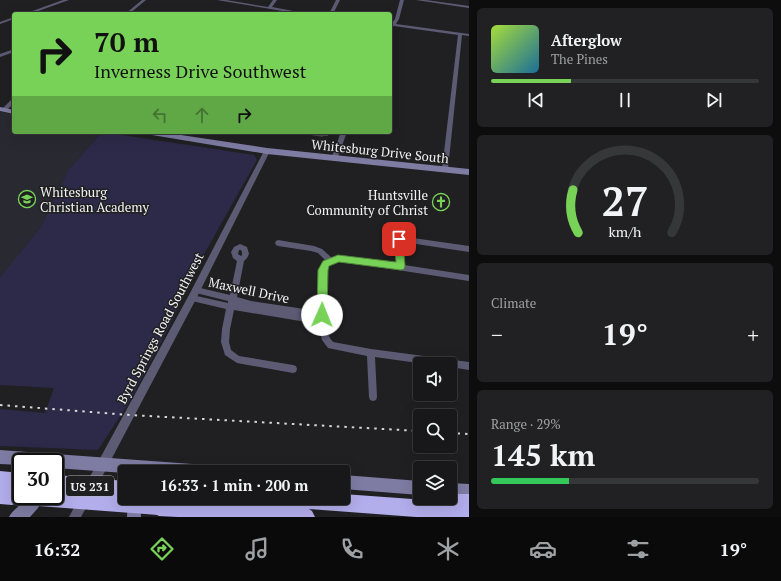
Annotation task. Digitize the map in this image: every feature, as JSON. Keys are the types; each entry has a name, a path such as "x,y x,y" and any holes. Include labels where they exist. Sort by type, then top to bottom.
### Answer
{"highway":[{"path":"0,479 12,487"},
{"name":"US 231","path":"64,485 118,488"},
{"path":"64,495 159,507 306,517"},
{"path":"366,505 387,500 469,503"},
{"path":"350,504 469,512"}],"main road":[{"path":"2,110 12,112"},
{"name":"Whitesburg Drive South","path":"159,134 267,151 469,172"},
{"path":"0,458 12,459"},
{"path":"64,463 118,467"},
{"path":"350,483 413,487"},
{"path":"457,490 469,491"},
{"path":"16,517 22,515 31,505"},
{"path":"134,517 135,505"}],"street":[{"path":"32,12 67,0"},
{"path":"129,12 144,0"},
{"path":"219,0 294,12"},
{"path":"269,8 275,0"},
{"path":"332,12 338,0"},
{"path":"392,23 402,0"},
{"path":"418,0 469,7"},
{"path":"0,23 12,19"},
{"path":"392,25 469,35"},
{"path":"445,169 460,34"},
{"path":"0,56 12,51"},
{"path":"2,110 12,102"},
{"path":"334,159 343,134"},
{"name":"Byrd Springs Road Southwest","path":"75,517 101,465 194,294 267,151"},
{"path":"401,266 399,239 469,249"},
{"path":"278,243 312,248 320,251 331,261"},
{"path":"469,278 401,266 338,258 326,264 323,270 322,318 326,340 331,345 371,353 469,366"},
{"path":"241,260 225,342 228,352 238,359 293,369"},
{"path":"194,294 232,304 322,318"},
{"path":"371,353 373,397"}],"shaded area":[{"name":"Whitesburg Christian Academy","path":"0,112 12,114 12,134 100,134 69,169 40,228 0,277"},
{"path":"100,134 115,134 254,155 257,160 203,256 169,327 128,404 98,450 0,446 0,409 45,413 54,388 0,385 0,277 40,228 69,169"}],"railway":[{"path":"0,405 130,415 413,431"},
{"path":"457,433 469,434"}],"place":[{"name":"Whitesburg Christian Academy","path":"27,199"},
{"name":"Huntsville Community of Christ","path":"441,202"}],"route":[{"path":"322,315 323,270 326,264 338,258 401,266 399,239"}]}
